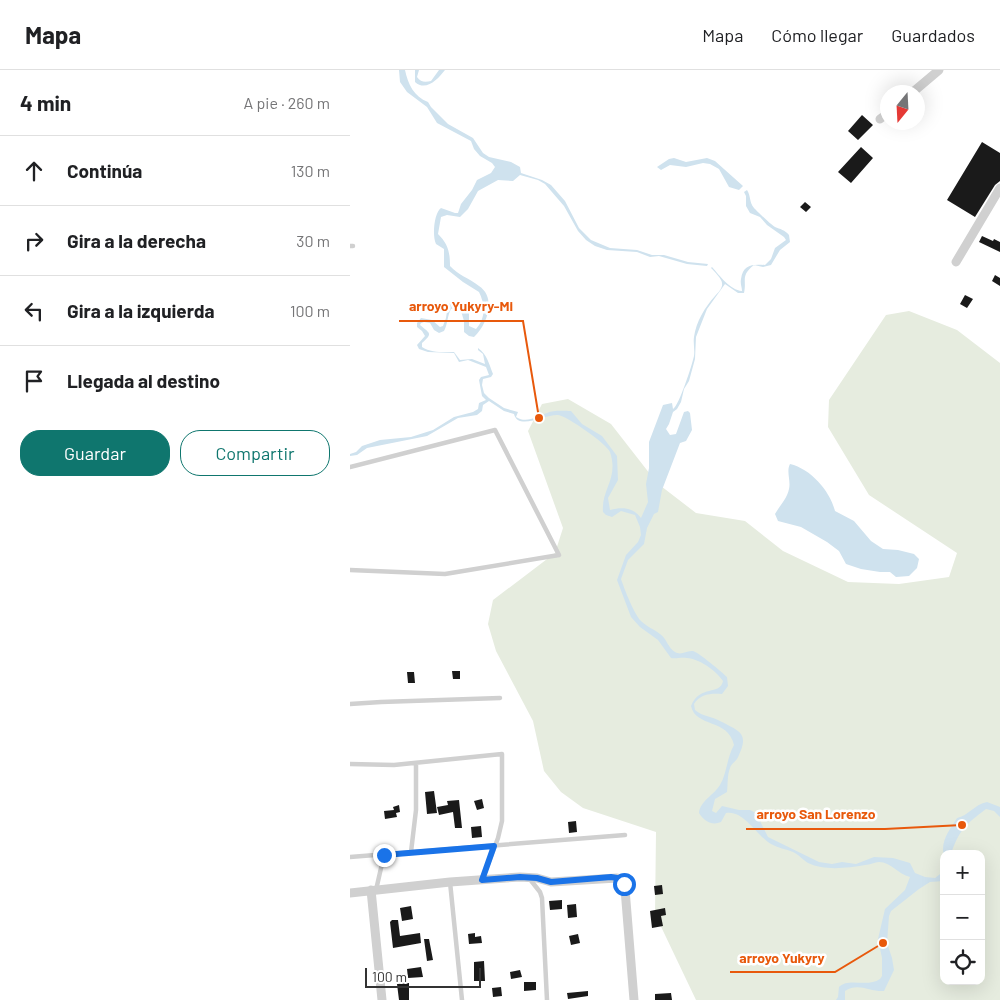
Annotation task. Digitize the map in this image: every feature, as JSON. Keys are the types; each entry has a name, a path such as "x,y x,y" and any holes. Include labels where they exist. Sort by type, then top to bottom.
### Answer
{"street":[{"path":"921,85 940,70"},
{"path":"956,262 1000,188"},
{"path":"350,893 450,882 520,877 537,878 551,882 617,878 625,889 634,1000"},
{"path":"374,890 382,1000"}],"lane":[{"path":"350,467 495,430 559,555 445,574 350,570"},
{"path":"350,704 500,698"},
{"path":"350,764 394,765 502,754 502,821 498,838 482,880"},
{"path":"411,852 416,810 416,763"},
{"path":"350,857 625,835"},
{"path":"374,890 384,855"},
{"path":"529,878 540,892 542,898 547,1000"},
{"path":"450,882 462,1000"}],"shaded area":[{"path":"909,311 957,330 1000,363 1000,1000 696,1000 655,914 656,832 583,808 561,792 544,771 533,721 496,651 488,624 493,600 555,553 563,528 528,431 542,404 568,399 611,424 657,483 696,513 745,521 783,551 848,582 899,584 949,577 957,553 869,495 828,427 829,400 886,315"}],"water":[{"path":"399,70 405,70 410,85 419,97 428,102 448,124 473,138 483,153 489,157 511,162 520,167 521,173 551,185 565,201 579,228 591,240 610,248 637,250 652,255 664,255 688,262 708,264 707,266 687,264 659,256 650,257 637,252 607,250 595,246 578,231 564,206 545,184 520,175 513,181 498,180 478,191 468,209 460,217 447,215 441,217 438,234 448,248 450,266 484,291 488,297 488,312 483,326 474,337 464,332 464,321 461,311 455,308 451,309 444,331 439,333 434,330 430,323 421,323 420,325 429,333 422,343 422,347 433,351 454,352 460,360 472,359 485,364 483,354 478,348 486,356 493,374 491,377 483,379 482,385 484,393 489,398 504,408 518,412 516,417 524,420 552,411 571,411 582,424 602,436 617,456 618,480 608,498 610,510 619,508 631,510 641,518 648,502 646,484 649,468 649,442 663,405 672,403 673,409 679,401 694,356 695,331 699,320 704,310 722,287 721,279 711,268 733,288 742,291 742,274 746,268 754,265 745,275 744,293 738,293 725,284 707,309 696,337 695,359 689,381 684,389 681,402 673,412 666,429 670,435 676,434 684,412 688,411 690,413 692,430 686,441 680,443 662,490 658,512 654,514 647,528 644,544 628,560 621,579 629,601 638,618 643,623 658,632 675,652 696,652 727,677 728,686 722,694 706,695 699,698 694,704 695,710 733,728 743,738 741,750 729,771 727,792 715,799 712,811 716,813 722,806 739,810 750,810 756,813 768,837 819,862 856,864 874,857 893,858 910,863 915,873 925,877 935,878 940,874 940,881 930,882 891,911 887,943 894,970 884,991 855,987 845,991 845,1000 836,1000 839,987 843,984 875,982 882,976 882,958 878,939 885,909 905,890 910,877 887,864 879,862 844,868 815,866 795,853 776,847 765,840 739,815 726,813 721,822 711,823 699,813 702,805 720,785 734,745 731,736 719,727 699,718 691,706 699,695 718,688 723,681 712,669 697,660 671,658 658,640 640,627 631,617 617,580 626,555 638,542 641,535 640,527 635,515 621,511 612,517 603,512 603,504 612,470 610,452 607,448 570,420 558,415 527,422 521,421 517,419 514,414 504,411 489,401 483,405 482,411 477,415 458,418 427,436 367,448 357,455 350,456 350,454 356,452 362,446 380,440 411,437 433,430 454,417 473,412 478,409 479,403 486,400 482,396 479,380 481,377 489,375 486,367 468,360 459,362 454,353 428,352 419,349 417,345 425,336 417,327 417,323 421,318 432,320 440,327 443,326 448,304 457,303 469,311 469,326 476,329 482,320 484,311 479,292 444,267 444,249 436,244 434,225 441,208 458,213 461,204 477,180 491,173 495,167 480,156 474,149 471,141 437,123 427,107 407,92 400,82"},
{"path":"415,70 419,70 417,77 425,82 431,81 439,70 445,70 432,83 423,86 415,82"},
{"path":"674,158 686,162 707,158 715,161 743,186 739,190 729,187 719,169 710,164 703,163 686,167 670,165 661,170 657,167"},
{"path":"747,190 752,206 773,226 789,235 790,242 780,250 771,265 763,267 754,265 765,265 771,259 775,248 786,240 760,217 750,213 746,206 744,192"},
{"path":"790,464 812,476 829,496 835,511 854,521 871,541 883,549 914,554 919,559 917,568 909,576 896,577 890,572 861,569 846,564 839,551 827,542 801,527 778,521 775,514 788,493 788,470"},
{"path":"987,802 1000,807 1000,817 994,811 986,809 964,828 953,850 943,850 944,841 957,818"}],"building":[{"path":"862,115 873,125 858,140 848,131"},
{"path":"982,142 1000,153 1000,181 995,185 975,217 947,200"},
{"path":"861,147 873,158 851,183 838,172"},
{"path":"805,202 811,207 806,212 800,207"},
{"path":"982,236 1000,242 1000,252 979,242"},
{"path":"995,275 1000,278 1000,286 992,281"},
{"path":"965,295 973,299 967,308 960,304"},
{"path":"452,671 460,671 460,679 453,679"},
{"path":"407,672 414,672 415,683 408,683"},
{"path":"434,791 437,813 427,814 425,792"},
{"path":"482,799 484,808 477,810 474,801"},
{"path":"459,800 462,828 455,828 453,812 439,815 437,807 448,805 447,801"},
{"path":"399,805 400,812 396,813 397,817 385,819 384,811 394,810 393,807"},
{"path":"576,821 577,832 569,833 568,822"},
{"path":"481,826 482,837 472,838 471,827"},
{"path":"662,885 663,894 655,895 654,886"},
{"path":"562,900 562,909 550,910 549,901"},
{"path":"576,904 577,917 568,918 567,905"},
{"path":"411,906 413,919 402,921 400,908"},
{"path":"665,908 666,915 661,916 663,926 652,928 650,911"},
{"path":"398,920 400,936 420,933 421,943 393,948 390,922"},
{"path":"475,933 475,937 481,936 482,943 469,944 468,934"},
{"path":"578,934 580,943 571,945 569,936"},
{"path":"424,939 429,939 433,960 427,961"},
{"path":"484,961 485,981 474,981 474,962"},
{"path":"421,967 423,977 408,978 407,969"},
{"path":"520,970 522,977 511,979 510,972"},
{"path":"524,982 536,982 536,990 524,991"},
{"path":"409,983 409,1000 399,1000 397,984"},
{"path":"501,987 502,996 493,997 492,988"},
{"path":"588,991 588,996 568,999 567,993"},
{"path":"671,993 672,1000 655,1000 655,994"}],"place":[{"name":"arroyo Yukyry-Mi","path":"539,418"},
{"name":"arroyo San Lorenzo","path":"962,825"},
{"name":"arroyo Yukyry","path":"883,943"}],"route":[{"path":"384,855 494,846 482,880 520,877 537,878 551,882 611,877 617,878 624,884"}]}
